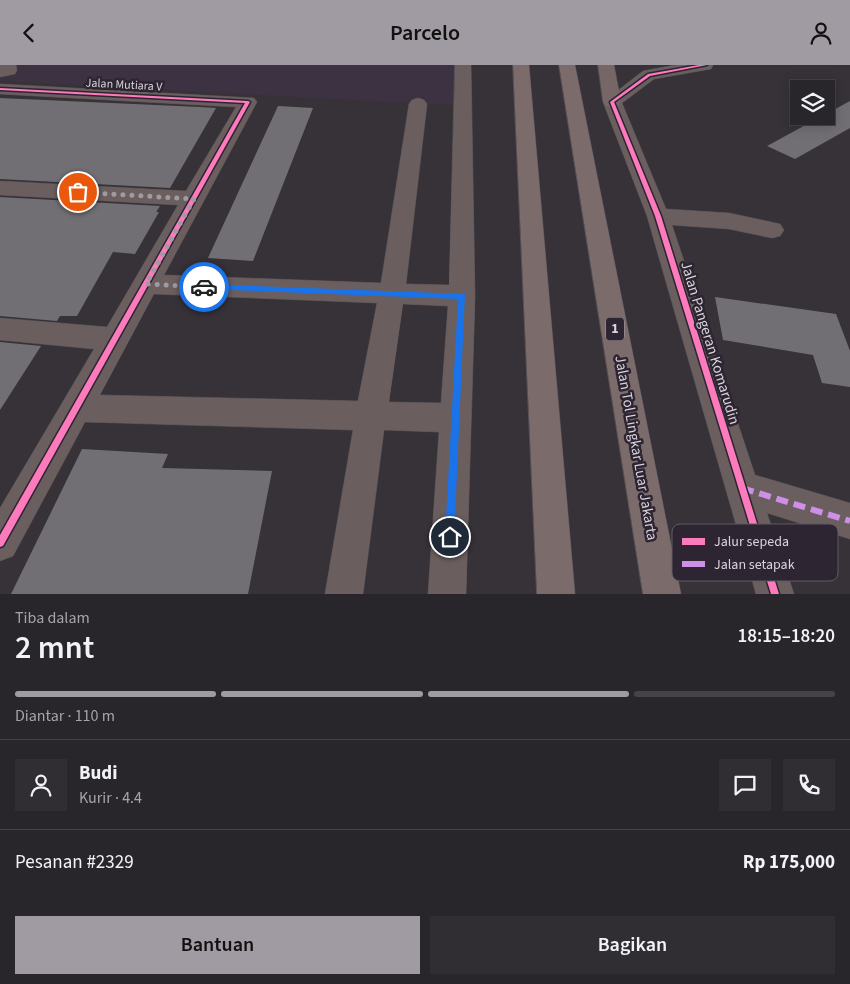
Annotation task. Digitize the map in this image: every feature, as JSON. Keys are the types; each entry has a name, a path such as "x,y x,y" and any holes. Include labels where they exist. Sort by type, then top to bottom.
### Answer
{"highway":[{"path":"521,65 556,594"},
{"name":"Jalan Tol Lingkar Luar Jakarta","path":"567,65 662,594"}],"main road":[{"path":"606,65 612,102"}],"street":[{"path":"447,594 462,296 463,65"},
{"path":"612,102 648,75 705,65"},
{"name":"Jalan Mutiara V","path":"0,89 248,102 194,199"},
{"name":"Jalan Pangeran Komarudin","path":"612,102 658,216 753,524"},
{"path":"344,594 392,293 418,104"},
{"path":"0,188 194,199 0,543"},
{"path":"658,216 740,221 772,230"},
{"path":"146,284 462,296"},
{"path":"0,329 115,339"},
{"path":"76,409 455,419"},
{"path":"742,488 850,521"},
{"name":"Jalan Pangeran Komarudin","path":"771,581 775,594"}],"shaded area":[{"path":"0,65 463,65 463,106 0,81"}],"building":[{"path":"0,98 216,108 170,188 0,179"},
{"path":"850,101 850,128 795,159 767,146 806,125 835,125 835,109"},
{"path":"278,106 313,108 253,261 208,258"},
{"path":"0,197 160,206 156,212 159,212 135,254 113,252 77,316 60,316 57,321 0,316"},
{"path":"715,297 836,314 850,351 850,387 822,383 813,355 723,340"},
{"path":"0,342 41,346 0,410"},
{"path":"82,449 168,454 162,468 272,471 248,594 11,594"}],"marked path":[{"path":"742,488 850,521"}],"cycle path":[{"path":"705,65 649,75 612,102 658,216 753,524"},
{"path":"0,89 248,102 0,543"},
{"path":"771,581 775,594"}],"way so far":[{"path":"78,192 194,199 146,284 204,287"}],"route":[{"path":"204,287 462,296 450,537"}]}
